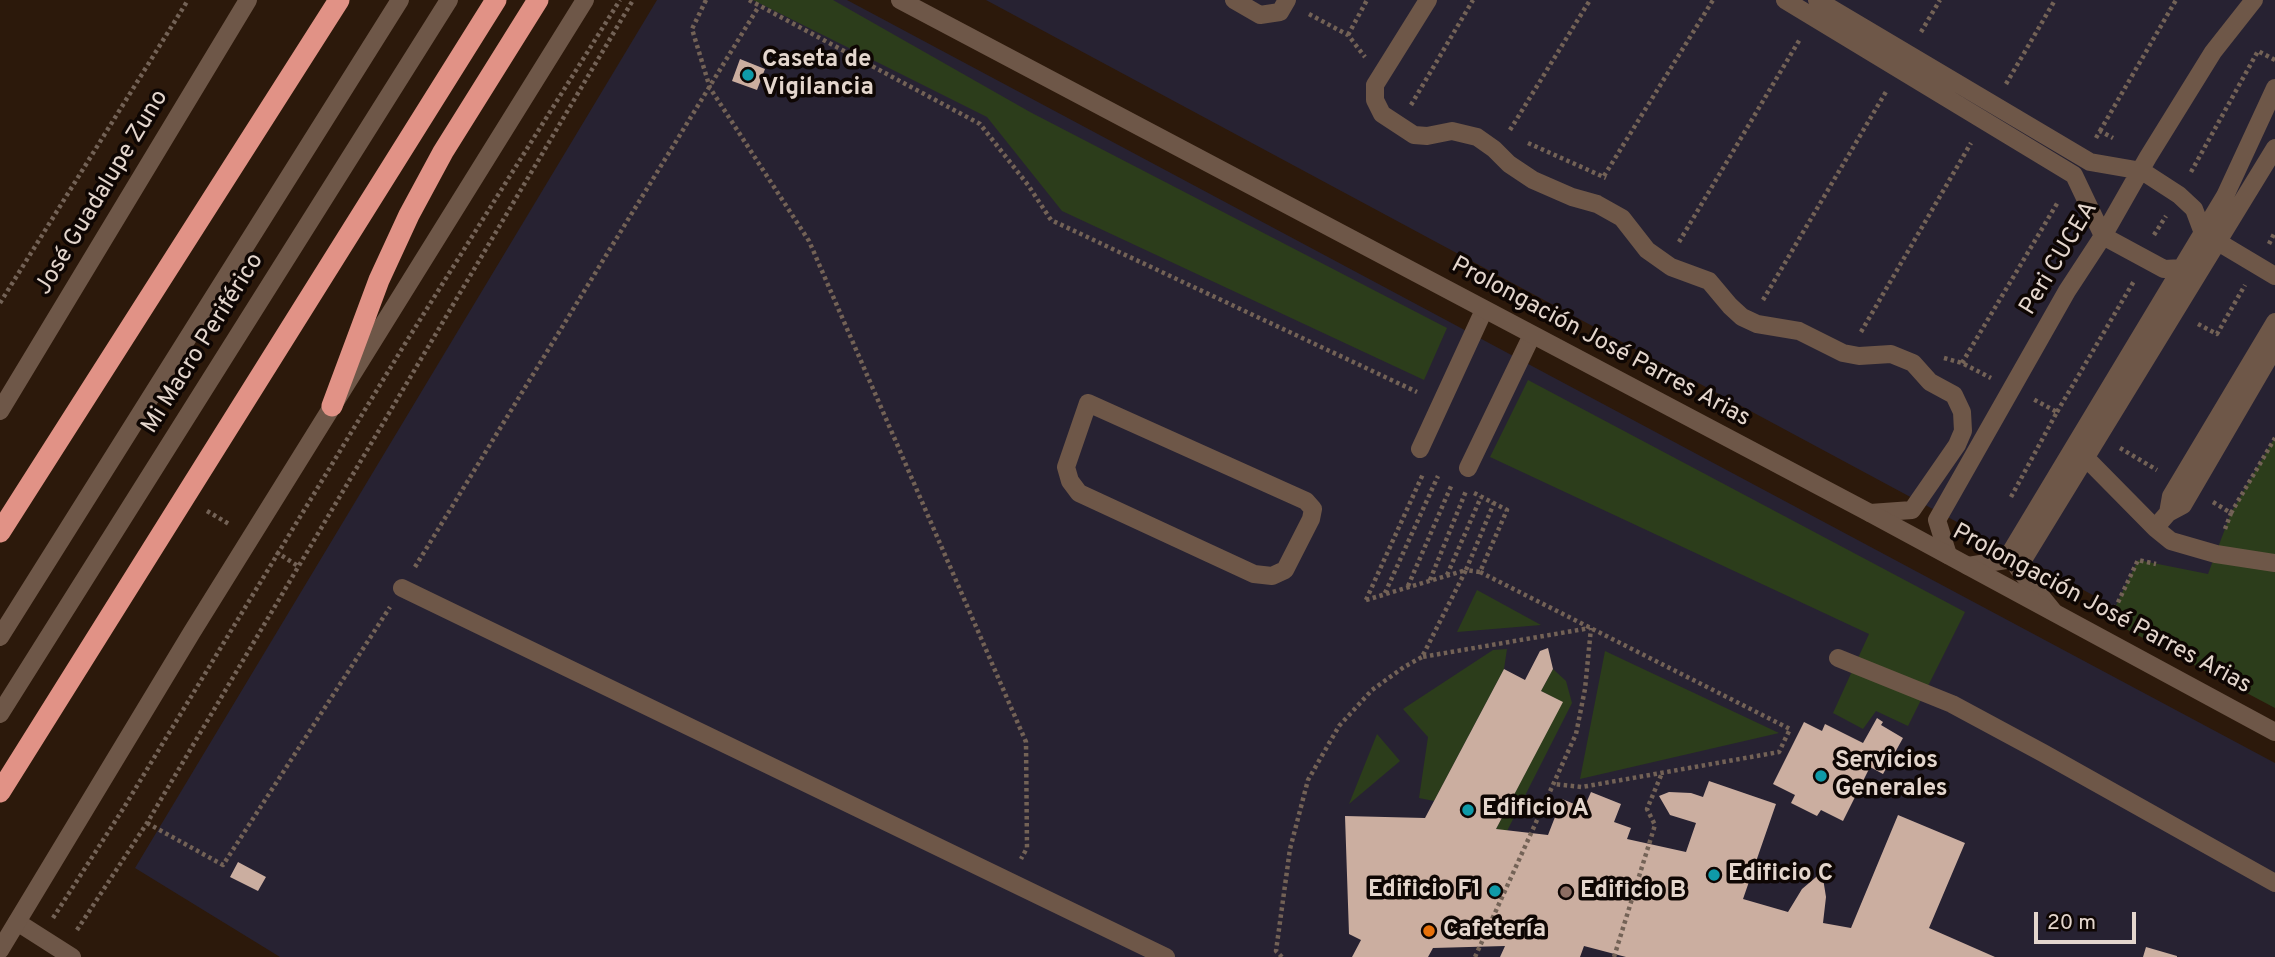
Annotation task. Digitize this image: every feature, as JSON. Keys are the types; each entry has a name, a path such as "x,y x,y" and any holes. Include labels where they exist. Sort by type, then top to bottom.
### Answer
{"highway":[{"path":"0,532 339,0"},
{"path":"0,792 496,0"},
{"path":"332,406 374,292 409,215 443,152 538,0"}],"main road":[{"name":"José Guadalupe Zuno","path":"0,411 248,0"},
{"name":"Mi Macro Periférico","path":"0,638 400,0"},
{"name":"Mi Macro Periférico","path":"0,714 449,0"},
{"path":"0,950 192,632 584,0"},
{"name":"Prolongación José Parres Arias","path":"901,0 1870,513 2275,732"},
{"path":"1234,0 1260,15 1280,12 1287,0"},
{"path":"1428,0 1375,85 1375,100 1382,114 1413,135 1452,131 1477,137 1533,180 1572,197 1597,204 1622,218 1647,250 1671,267 1709,281 1742,317 1757,324 1799,331 1843,353 1859,356 1891,354 1913,363 1930,382 1954,396 1962,412 1963,431 1957,445 1912,510 1870,513"},
{"path":"1786,0 1816,8 1904,61 1994,104 2090,162 2145,164 2194,209 2210,237 2275,276"},
{"name":"Peri CUCEA","path":"1948,555 1937,520 2067,291 2213,52 2254,0"},
{"path":"1904,61 1984,121 2074,175 2103,236 2164,270 2183,268"},
{"path":"2053,611 2018,568 2046,526 2210,237 2225,197 2275,88"},
{"path":"1968,566 2006,560 2183,268 2210,237 2275,148"},
{"path":"1420,449 1484,310"},
{"path":"2168,513 2171,496 2275,322"},
{"path":"1468,468 1532,335"},
{"path":"2155,528 2168,513 2183,505 2275,348"},
{"path":"1088,402 1306,501 1312,509 1311,519 1285,570 1272,576 1254,574 1079,493 1070,481 1066,467 1088,402"},
{"path":"2085,457 2171,541 2216,554 2275,563"},
{"path":"402,588 1166,957"},
{"path":"1838,658 1952,704 2275,883"},
{"path":"17,922 67,954"}],"path":[{"path":"0,303 188,0"},
{"path":"41,937 123,809 375,393 620,0"},
{"path":"67,954 147,824 633,0"},
{"path":"706,0 692,29 710,88 809,240 1026,742 1027,848 1009,881"},
{"path":"749,0 980,124 1052,220 1422,395"},
{"path":"1348,35 1367,0"},
{"path":"1407,112 1474,0"},
{"path":"1508,134 1590,0"},
{"path":"1604,176 1713,0"},
{"path":"1759,307 1940,0"},
{"path":"1994,104 2054,0"},
{"path":"2084,158 2176,0"},
{"path":"147,824 223,866 402,588 759,6"},
{"path":"1675,249 1816,8"},
{"path":"2258,51 2275,60"},
{"path":"1858,337 1984,121"},
{"path":"2100,131 2145,164"},
{"path":"1962,363 2074,175"},
{"path":"1425,470 1366,600 1465,570 1480,572 1790,729 1779,752 1581,787 1554,784"},
{"path":"1385,594 1438,476"},
{"path":"1408,586 1452,483"},
{"path":"1429,581 1466,490"},
{"path":"1447,576 1481,496"},
{"path":"1422,657 1465,570 1493,503"},
{"path":"1480,572 1507,510"},
{"path":"2109,620 2138,560 2161,565"},
{"path":"1282,957 1276,951 1290,849 1308,780 1339,726 1373,690 1422,657 1591,628"},
{"path":"1475,957 1576,734 1585,689 1591,628"},
{"path":"1614,957 1655,825 1647,809 1662,772"}],"shaded area":[{"path":"657,0 847,0 2275,763 2275,957 280,957 135,868"},
{"path":"986,0 2275,0 2275,693"}],"green space":[{"path":"753,0 833,0 1030,112 1447,328 1424,380 1062,211 987,117"},
{"path":"1528,380 1965,612 1908,726 1876,711 1863,729 1833,713 1869,634 1490,457"},
{"path":"2275,437 2275,708 2109,620 2138,560 2208,574 2231,513"},
{"path":"1477,590 1541,625 1457,632"},
{"path":"1507,649 1504,669 1434,801 1419,798 1428,737 1403,709 1493,650"},
{"path":"1605,651 1779,733 1580,779"},
{"path":"1553,669 1566,681 1572,703 1507,831 1496,829 1562,702 1541,691"},
{"path":"1377,734 1400,761 1349,804"}],"building":[{"name":"Caseta de Vigilancia","path":"740,59 765,69 757,90 732,81"},
{"path":"1548,648 1553,669 1541,691 1563,702 1496,829 1548,835 1562,799 1584,808 1591,792 1621,804 1614,822 1631,828 1627,839 1686,852 1696,823 1670,815 1659,796 1669,792 1691,793 1703,797 1709,781 1776,804 1743,899 1788,912 1802,889 1822,872 1826,897 1823,923 1851,928 1898,815 1965,843 1929,928 1995,957 1626,957 1584,946 1580,957 1500,957 1505,946 1433,948 1428,957 1352,957 1361,940 1349,934 1345,816 1425,818 1504,669 1525,680 1540,651"},
{"name":"Servicios Generales","path":"1877,718 1883,722 1881,725 1903,738 1883,774 1870,767 1843,821 1821,810 1817,816 1791,803 1795,795 1773,784 1804,722 1822,731 1825,724 1863,743"},
{"path":"238,862 266,877 258,891 230,877"},
{"path":"2146,947 2177,956 2177,957 2143,957"}],"place":[{"name":"Caseta de Vigilancia","path":"748,75"},
{"name":"Servicios Generales","path":"1821,776"},
{"name":"Edificio A","path":"1468,810"},
{"name":"Edificio C","path":"1714,875"},
{"name":"Edificio F1","path":"1495,891"},
{"name":"Edificio B","path":"1566,892"},
{"name":"Cafetería","path":"1429,931"}]}
